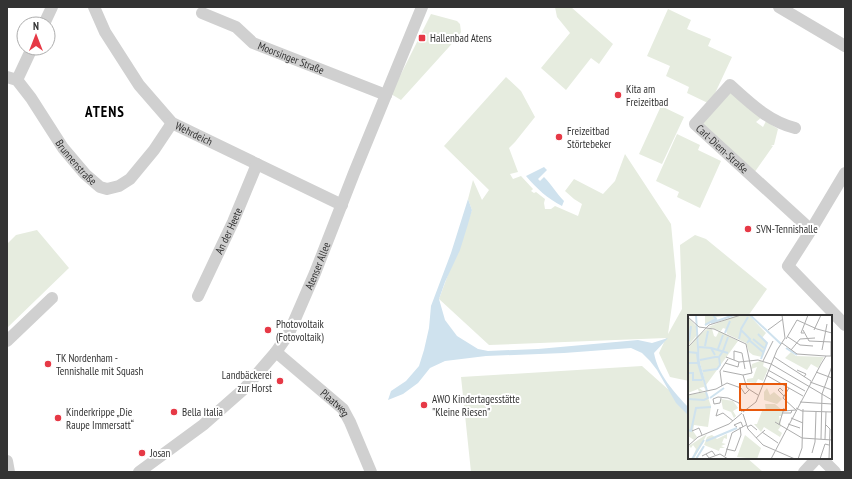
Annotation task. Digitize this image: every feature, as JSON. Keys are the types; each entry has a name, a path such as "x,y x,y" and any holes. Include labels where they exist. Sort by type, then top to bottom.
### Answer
{"street":[{"name":"Wehrdeich","path":"94,7 106,32 139,85 172,123 342,205"},
{"name":"Atenser Allee","path":"139,472 212,418 245,388 276,352 289,333 315,273 422,7"},
{"path":"779,7 845,46"},
{"name":"Moorsinger Straße","path":"202,13 236,27 252,43 386,95"},
{"name":"Brunnenstraße","path":"27,56 12,78 32,98 63,148 85,174 100,187 107,189 119,186 130,179 154,150 172,123"},
{"name":"Carl-Diem-Straße","path":"795,128 782,124 759,111 730,85 694,124 811,230"},
{"name":"An der Heete","path":"198,296 233,222 257,164"},
{"path":"845,173 841,188 811,230 788,266 794,274 845,325"},
{"path":"7,341 52,298"},
{"name":"Plaatweg","path":"276,352 343,409 371,472"},
{"path":"804,472 815,459"},
{"path":"822,459 835,472"},
{"path":"7,461 9,472"}],"shaded area":[{"path":"555,7 571,7 613,44 599,64 591,58 566,90 541,68 570,33 557,17"},
{"path":"668,9 691,20 687,29 711,39 708,46 732,57 710,104 687,93 689,87 666,76 670,66 647,56"},
{"path":"431,14 457,21 460,24 461,32 401,100 391,94"},
{"path":"506,77 521,91 535,117 509,148 518,172 510,174 513,179 521,176 533,189 531,191 534,193 536,192 545,199 545,209 551,209 555,206 578,216 582,204 565,191 574,179 603,194 615,181 625,154 671,224 676,276 668,334 682,309 680,245 695,235 706,239 767,289 749,315 688,315 688,381 670,377 659,353 666,338 489,345 439,299 472,210 468,199 473,180 482,200 489,190 444,146"},
{"path":"729,87 762,117 756,122 763,127 766,121 778,129 774,145 771,145 773,146 754,173 697,124"},
{"path":"661,106 684,117 662,164 639,154"},
{"path":"677,134 700,145 698,150 721,161 700,208 677,197 679,192 656,181"},
{"path":"37,230 69,268 7,328 7,244 16,235"},
{"path":"642,366 688,407 688,459 748,459 763,472 471,472 461,377"}],"water":[{"path":"544,167 547,170 538,179 540,181 544,177 547,180 564,201 562,206 542,193 526,176"},
{"path":"468,199 472,210 468,224 460,250 439,299 445,320 457,336 478,349 488,351 538,349 638,340 652,343 668,338 654,353 656,361 667,383 688,407 688,415 676,403 657,370 650,361 642,353 631,348 564,353 486,356 445,361 430,368 418,383 403,394 388,400 391,391 406,381 419,366 429,328 431,306 451,253"}],"place":[{"name":"Hallenbad Atens","path":"422,38"},
{"name":"Kita am Freizeitbad","path":"618,95"},
{"name":"Freizeitbad Störtebeker","path":"559,137"},
{"name":"SVN-Tennishalle","path":"748,229"},
{"name":"Photovoltaik (Fotovoltaik)","path":"268,330"},
{"name":"TK Nordenham - Tennishalle mit Squash","path":"48,364"},
{"name":"Landbäckerei zur Horst","path":"280,381"},
{"name":"AWO Kindertagesstätte \"Kleine Riesen\"","path":"424,405"},
{"name":"Bella Italia","path":"174,412"},
{"name":"Kinderkrippe „Die Raupe Immersatt“","path":"58,418"},
{"name":"Josan","path":"142,453"}],"district":[{"name":"ATENS","path":"105,112"}]}
